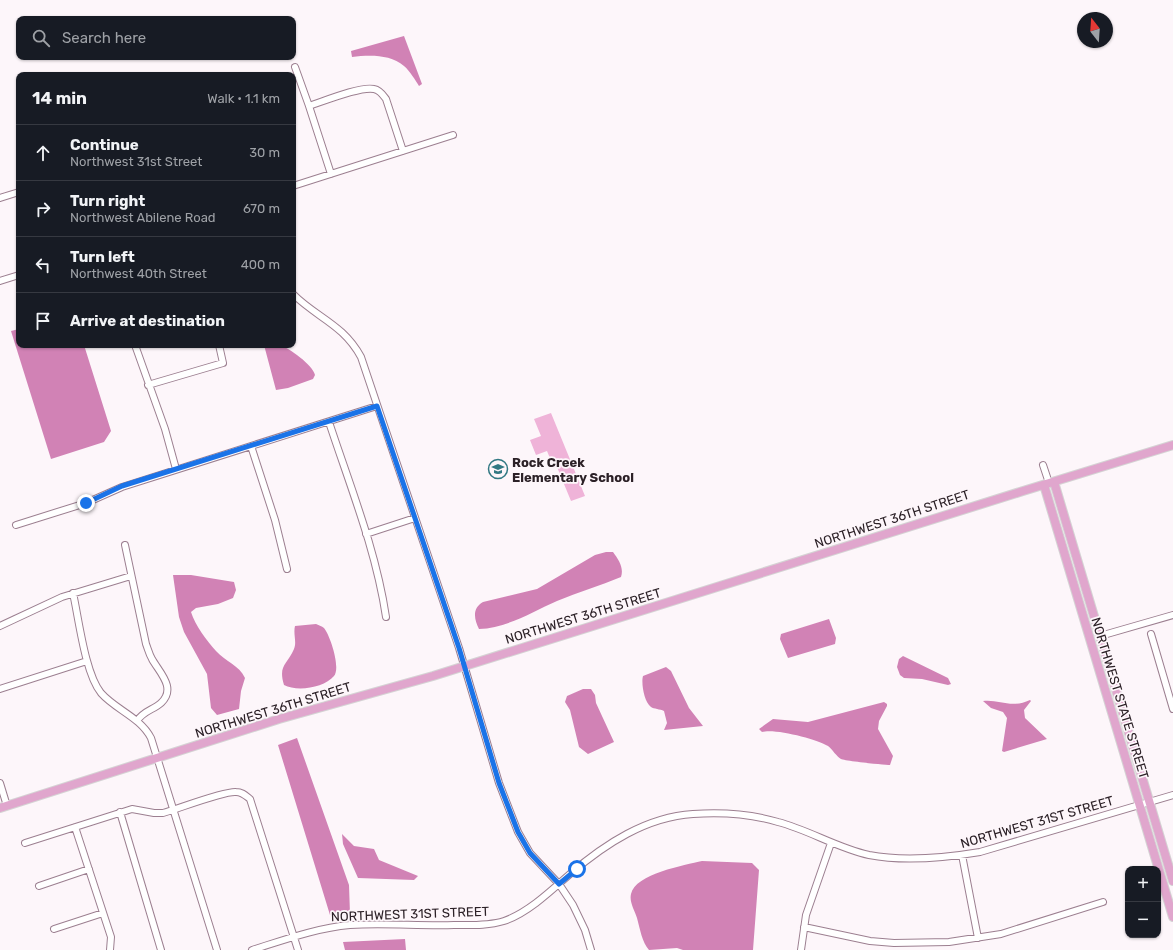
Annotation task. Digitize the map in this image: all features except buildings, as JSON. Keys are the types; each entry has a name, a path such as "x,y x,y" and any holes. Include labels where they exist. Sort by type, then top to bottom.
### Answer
{"main road":[{"name":"NORTHWEST 36TH STREET","path":"3,807 279,719 426,678 1173,445"},
{"name":"NORTHWEST STATE STREET","path":"1049,483 1100,636 1173,881"},
{"name":"NORTHWEST STATE STREET","path":"1049,483 1139,805 1173,917"}],"street":[{"path":"295,67 310,106 331,174"},
{"path":"310,106 365,89 375,89 381,92 386,99 403,151"},
{"path":"296,185 453,135"},
{"path":"0,198 16,193"},
{"path":"0,281 16,276"},
{"path":"296,297 310,309 336,326 355,346 361,357 464,665 499,783 518,832 530,853 559,884 573,905 585,930 591,950"},
{"path":"136,348 165,429 176,469"},
{"path":"148,385 223,363 219,348"},
{"path":"16,525 86,503 122,486 377,406"},
{"path":"329,422 381,584 386,617"},
{"path":"251,446 274,520 287,569"},
{"path":"1042,465 1049,483"},
{"path":"366,534 415,518"},
{"path":"125,545 146,644 168,689 167,694 160,704 146,711 136,721"},
{"path":"0,626 53,600 131,576"},
{"path":"73,593 92,678 102,694 146,729 151,738 217,950"},
{"path":"1100,636 1173,616"},
{"path":"1151,634 1170,688 1173,709"},
{"path":"0,688 87,661"},
{"path":"0,783 3,807"},
{"path":"25,843 132,809 154,813 173,810 235,791 243,793 250,799 298,950"},
{"name":"NORTHWEST 31ST STREET","path":"252,950 320,930 350,925 477,925 505,920 542,900 603,848 631,831 664,819 693,814 730,814 771,820 804,831 831,843 869,855 929,858 980,852 1173,795"},
{"path":"120,812 162,950"},
{"path":"75,827 111,937 110,950"},
{"path":"801,950 806,915 831,843"},
{"path":"962,855 978,938"},
{"path":"39,886 89,869"},
{"path":"804,927 870,941 894,943 950,942 1001,934 1103,902"},
{"path":"54,929 103,913"}],"shaded area":[{"path":"404,36 422,84 419,86 406,68 392,59 379,56 352,57 351,51"},
{"path":"16,330 16,347 11,331"},
{"path":"16,348 85,348 111,431 104,442 51,459"},
{"path":"265,348 286,348 295,353 305,362 315,375 313,379 288,388 276,390"},
{"path":"551,413 585,496 571,501 557,467 554,468 547,451 536,455 530,440 541,436 534,419"},
{"path":"613,552 617,558 621,567 621,577 557,601 509,623 479,629 475,614 479,604 537,589 595,555"},
{"path":"173,575 191,575 234,582 236,590 233,598 218,604 196,608 191,612 205,638 220,655 239,670 245,678 241,691 239,709 217,715 211,708 207,674 184,632 179,617"},
{"path":"829,619 836,638 835,644 788,658 780,639 781,634"},
{"path":"316,624 324,628 332,644 336,666 334,676 324,683 310,688 296,688 284,685 282,673 284,666 295,646 295,626"},
{"path":"903,656 948,678 951,684 948,685 922,679 904,678 900,675 897,667 899,659"},
{"path":"666,667 671,671 689,708 703,726 664,730 667,723 664,711 652,708 649,705 644,692 642,679 643,676"},
{"path":"583,689 591,689 595,695 596,703 614,742 588,754 579,747 570,710 565,702 567,696"},
{"path":"983,701 1017,704 1031,701 1024,710 1025,718 1047,739 1004,752 1002,751 1007,718 1003,712 991,708"},
{"path":"884,702 887,706 879,721 878,729 893,756 890,765 841,759 828,746 815,740 785,733 768,731 762,732 759,729 773,719 808,722"},
{"path":"297,738 349,885 350,914 330,915 278,745"},
{"path":"342,834 354,846 374,849 379,860 418,876 414,880 358,878 343,844"},
{"path":"702,861 752,863 759,870 753,950 683,950 677,948 649,950 643,939 631,903 631,894 635,887 641,881 651,876 673,868"},
{"path":"405,939 406,950 345,950 343,942"}],"place":[{"name":"Rock Creek Elementary School","path":"498,469"}],"route":[{"path":"86,503 122,486 377,406 459,648 499,783 518,832 530,853 559,884 577,869"}]}
